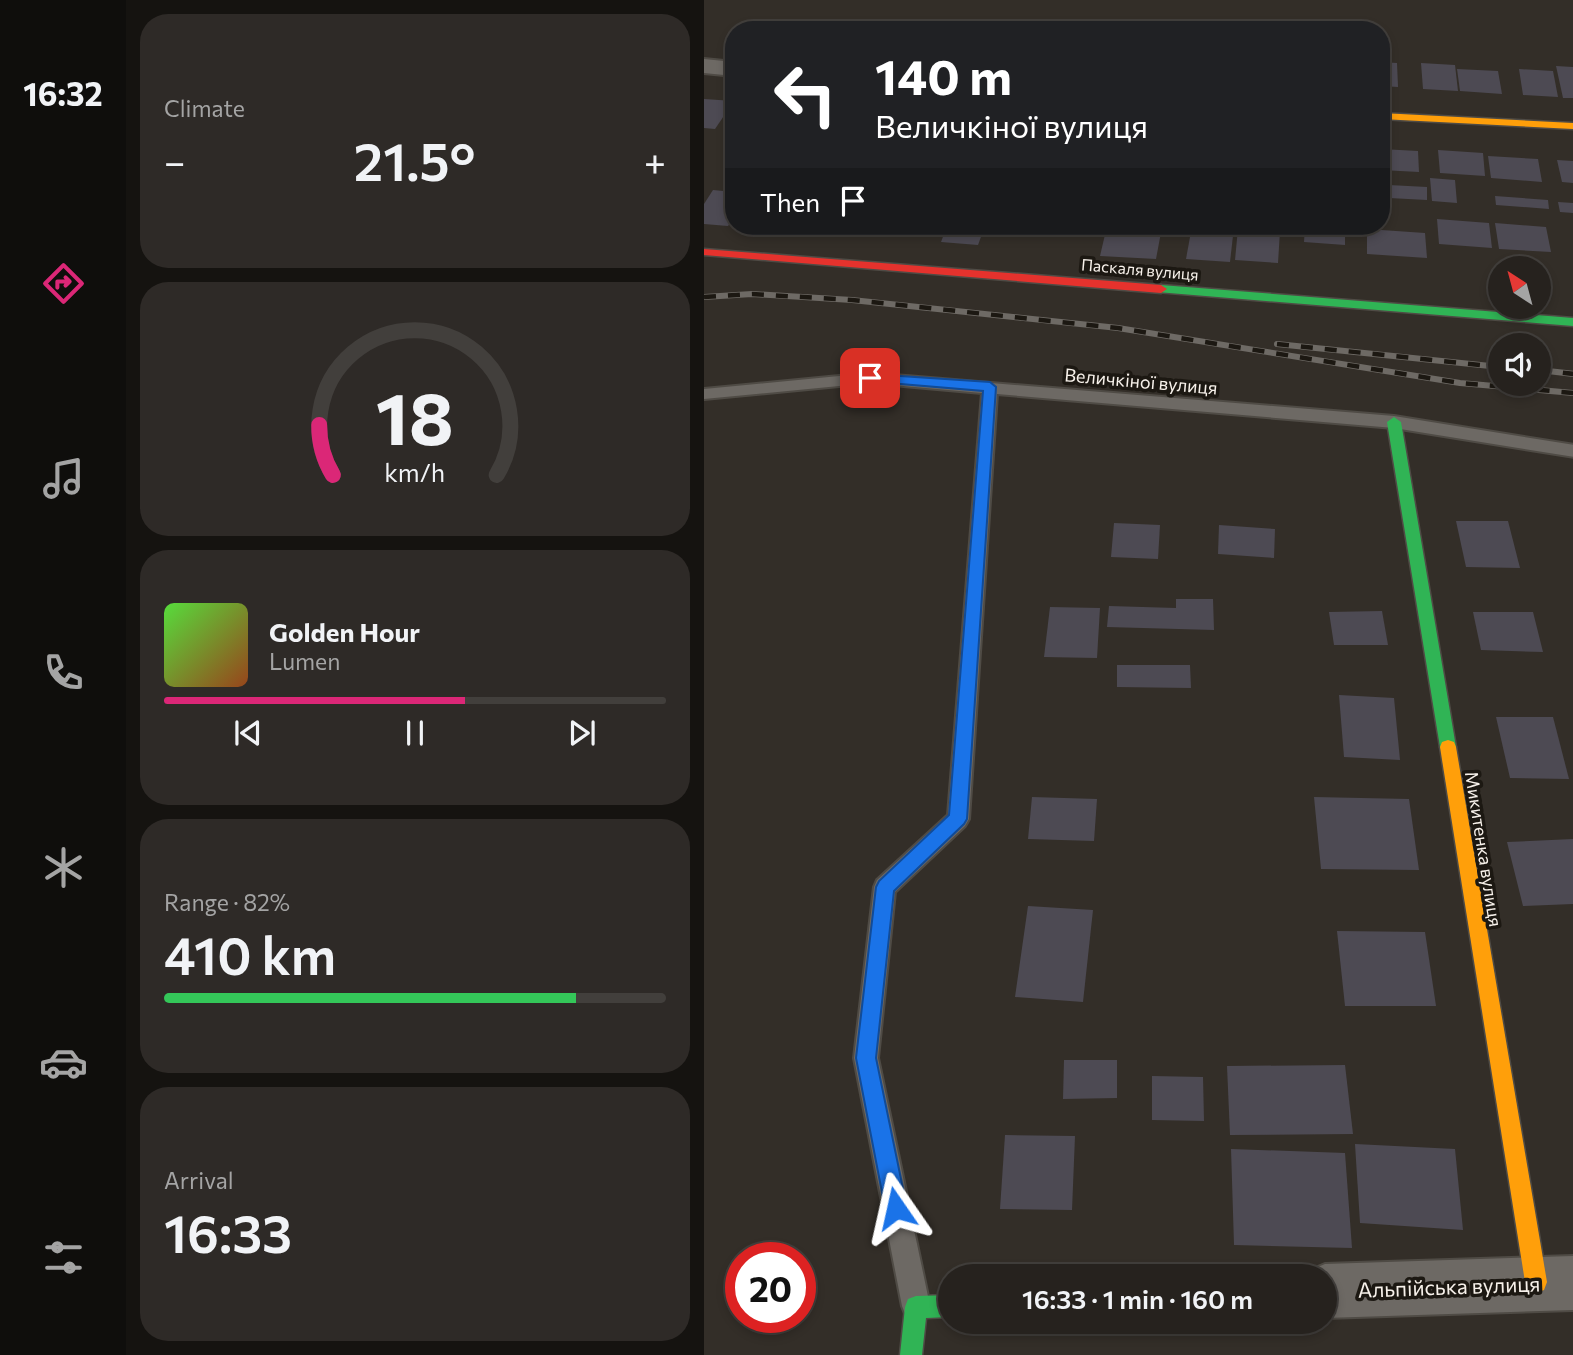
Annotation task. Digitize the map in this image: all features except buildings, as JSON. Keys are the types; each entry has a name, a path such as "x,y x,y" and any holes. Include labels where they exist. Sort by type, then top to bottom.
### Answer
{"street":[{"path":"704,66 725,68"},
{"path":"1390,116 1574,125"},
{"name":"Паскаля вулиця","path":"704,252 1574,322"},
{"name":"Микитенка вулиця","path":"1395,422 1555,1282"},
{"name":"Альпійська вулиця","path":"1337,1291 1555,1282"},
{"path":"911,1355 916,1307 938,1306"}],"lane":[{"name":"Величкіної вулиця","path":"704,394 870,378 1395,422 1574,451"},
{"path":"916,1307 866,1058 885,887 958,819 990,387"}],"railway":[{"path":"704,297 752,294 852,300 1118,328 1460,383 1574,393"},
{"path":"1277,344 1488,366"},
{"path":"1551,371 1574,374"}],"traffic: fast":[{"path":"1161,289 1574,322"},
{"path":"1394,422 1448,747"},
{"path":"911,1355 916,1307 938,1306"}],"traffic: slow":[{"path":"1390,116 1574,126"},
{"path":"1448,747 1536,1282"}],"traffic: jam":[{"path":"704,252 1161,289"}],"route":[{"path":"870,378 990,387 958,819 885,887 866,1058 896,1208"}]}
